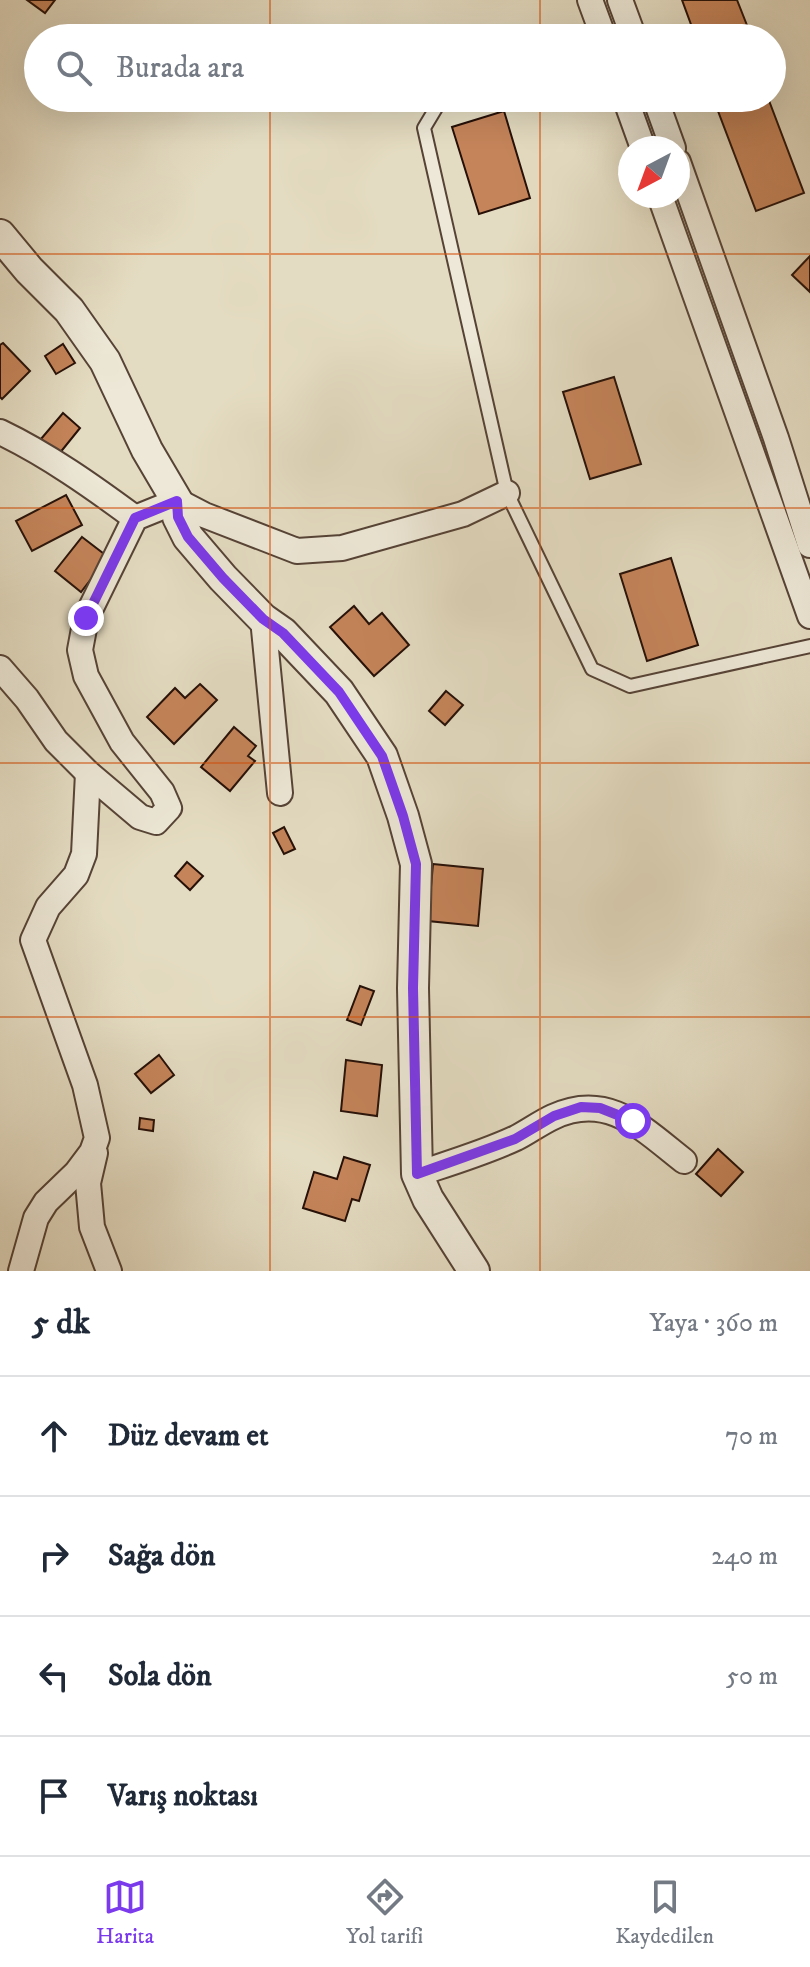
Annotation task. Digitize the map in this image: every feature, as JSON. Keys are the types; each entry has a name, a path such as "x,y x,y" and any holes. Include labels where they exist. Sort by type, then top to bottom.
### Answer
{"street":[{"path":"590,0 599,24"},
{"path":"620,0 629,24"},
{"path":"630,112 639,136"},
{"path":"660,112 669,136"},
{"path":"690,196 771,424 810,545"},
{"path":"664,208 810,616"},
{"path":"0,235 69,310 105,361 147,450 177,501 178,517 188,537 223,578 263,619 283,633 339,692 382,756 416,864 413,988 417,1174 428,1199 474,1271"},
{"path":"0,432 91,486 135,518"},
{"path":"0,668 27,699 56,741 88,773 140,817 156,822 169,808 162,792 122,742 86,676 80,650 86,618 135,518 177,501 204,515 297,551 342,548 463,514 507,493"},
{"path":"263,619 280,793"},
{"path":"88,773 84,854 76,875 48,907 33,940 85,1085 97,1138 88,1183 92,1227 109,1271"},
{"path":"417,1174 515,1139 554,1116 581,1107 600,1108 633,1121 684,1161"},
{"path":"21,1271 36,1218 46,1202 77,1172 92,1152 97,1138"}],"lane":[{"path":"434,112 424,128 507,493 592,669 630,686 810,646"}],"building":[{"path":"27,0 55,0 45,13"},
{"path":"682,0 737,0 746,24 691,24"},
{"path":"504,112 530,198 479,214 452,127"},
{"path":"718,112 773,112 804,193 756,211"},
{"path":"810,256 810,292 792,275"},
{"path":"3,343 30,371 2,399 0,345"},
{"path":"63,344 75,363 56,374 45,356"},
{"path":"614,377 641,464 590,479 563,392"},
{"path":"63,413 80,428 59,454 41,439"},
{"path":"66,495 82,525 32,551 16,521"},
{"path":"82,537 108,557 81,592 55,571"},
{"path":"671,558 698,645 647,661 620,574"},
{"path":"354,606 369,624 382,613 409,645 374,676 330,627"},
{"path":"200,684 217,700 174,744 147,717 175,688 185,698"},
{"path":"446,691 463,705 445,725 429,711"},
{"path":"234,727 256,746 248,756 255,761 230,791 201,767"},
{"path":"284,827 295,849 284,854 273,833"},
{"path":"187,862 203,876 190,890 175,876"},
{"path":"433,864 483,869 478,926 428,921"},
{"path":"360,986 374,991 361,1025 347,1020"},
{"path":"159,1055 174,1075 151,1093 135,1074"},
{"path":"346,1060 382,1065 377,1116 341,1111"},
{"path":"140,1118 154,1120 153,1131 139,1129"},
{"path":"718,1149 743,1172 721,1196 696,1174"},
{"path":"344,1157 370,1165 359,1201 352,1199 345,1221 303,1208 314,1172 337,1179"}],"route":[{"path":"86,618 135,518 177,501 178,517 188,537 223,578 263,619 283,633 339,692 382,756 416,864 413,988 417,1174 515,1139 554,1116 581,1107 600,1108 633,1121"}]}
